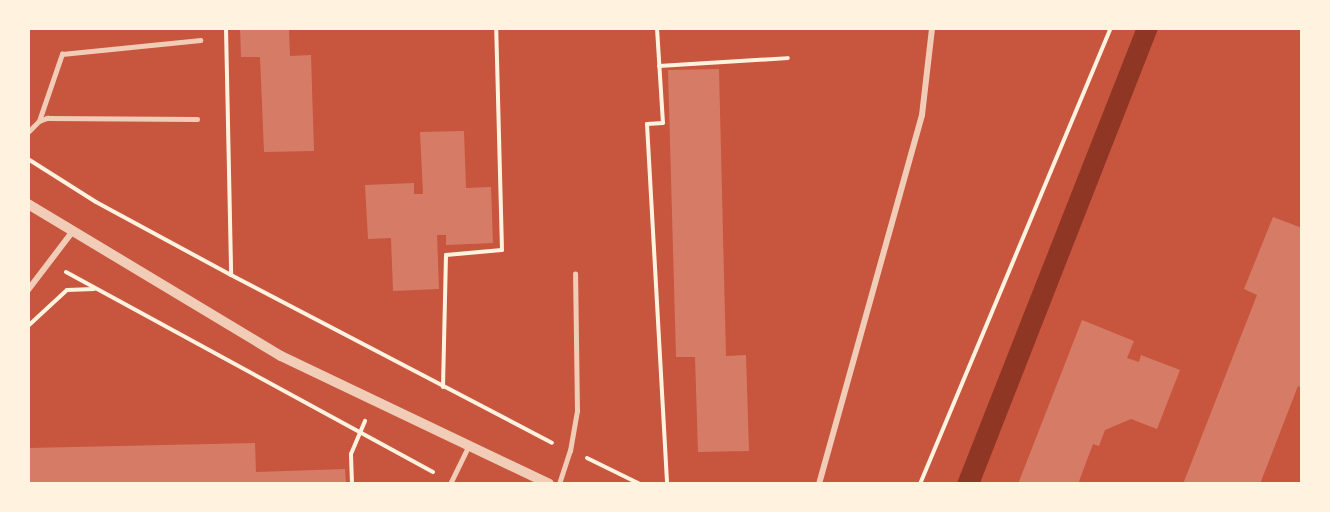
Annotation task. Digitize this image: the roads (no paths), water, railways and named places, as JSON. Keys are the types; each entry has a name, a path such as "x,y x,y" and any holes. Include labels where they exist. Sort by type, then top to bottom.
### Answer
{"street":[{"path":"819,483 922,115 932,28"},
{"path":"28,204 280,356 549,483"},
{"path":"28,290 74,231"}],"lane":[{"path":"28,132 39,121 62,54 200,40"},
{"path":"39,121 57,118 197,119"},
{"path":"559,483 570,451 577,411 575,274"},
{"path":"451,483 469,444"}]}
